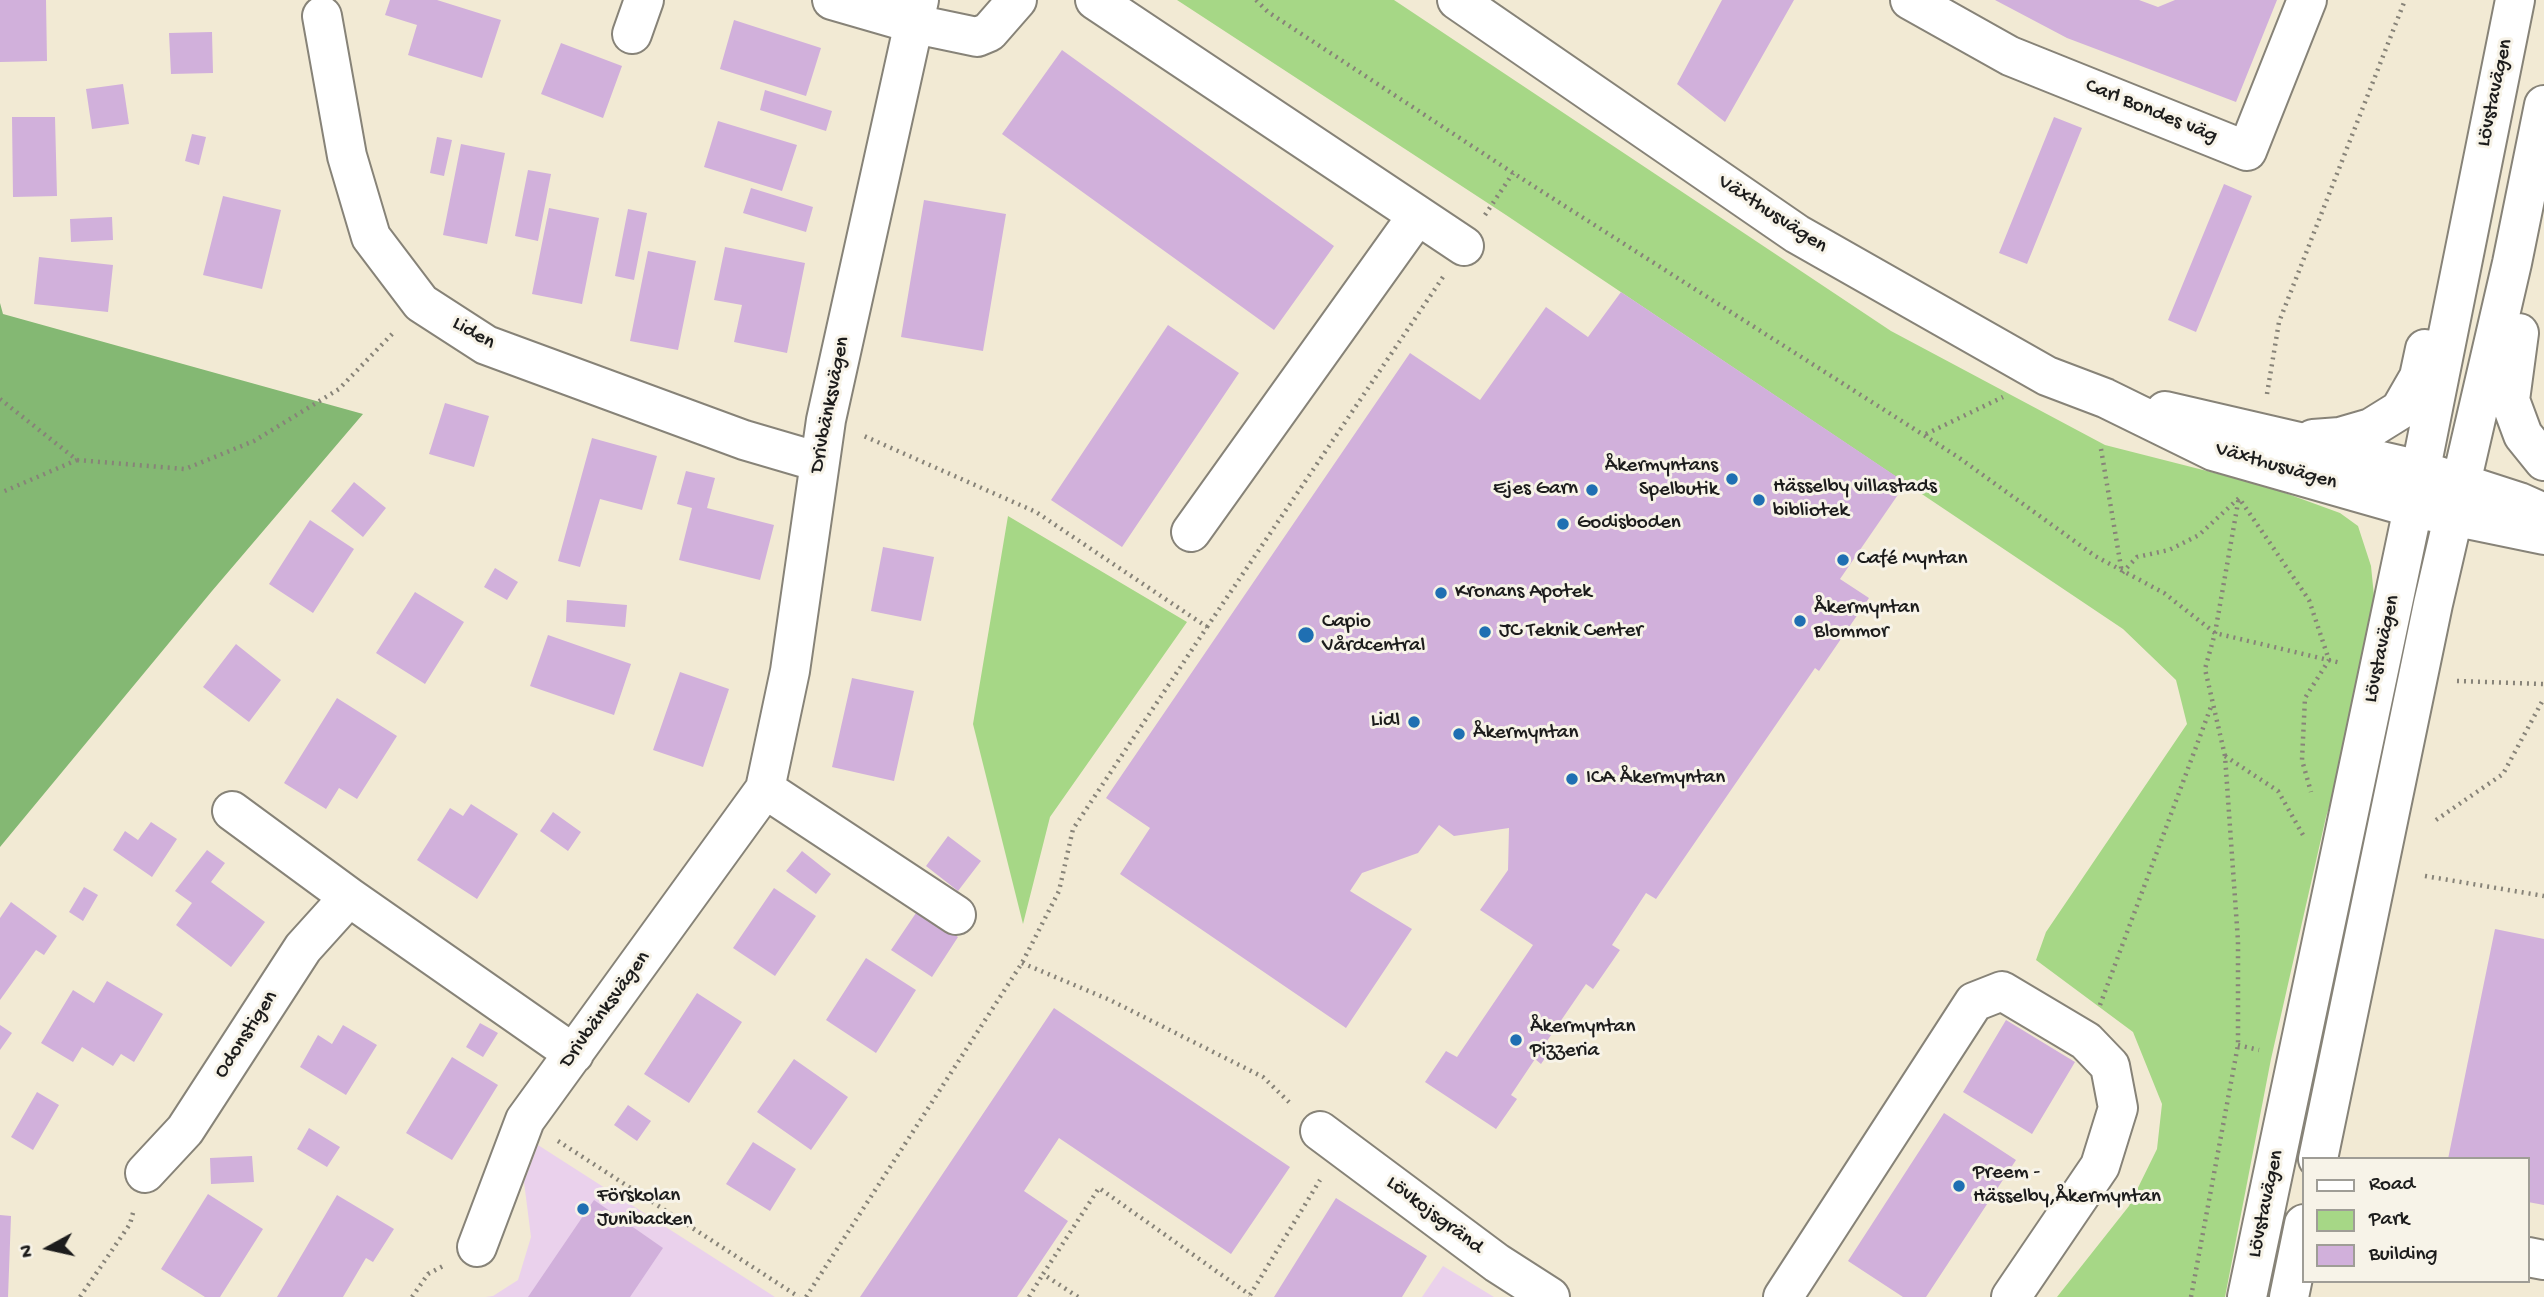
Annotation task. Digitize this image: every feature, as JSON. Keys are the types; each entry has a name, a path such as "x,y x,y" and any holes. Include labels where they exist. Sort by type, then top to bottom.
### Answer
{"street":[{"path":"832,0 917,12 977,37 989,32 1017,0"},
{"path":"1095,0 1464,246"},
{"name":"Växthusvägen","path":"1457,0 1797,234 2048,376 2105,398 2213,451 2413,508 2458,501"},
{"name":"Carl Bondes väg","path":"1910,0 2010,56 2247,151 2308,0"},
{"name":"Lövstavägen","path":"2247,1297 2413,508 2515,0"},
{"name":"Drivbänksvägen","path":"477,1247 525,1119 765,789 790,671 826,420 917,12"},
{"name":"Liden","path":"322,16 347,156 371,237 421,303 486,345 744,440 819,462"},
{"name":"Lövstavägen","path":"2318,1157 2433,604 2512,263 2544,105"},
{"path":"2295,441 2340,437 2371,428 2400,410 2419,377 2453,235 2472,214"},
{"path":"1191,532 1418,216"},
{"path":"2512,263 2521,316 2510,400 2523,435 2544,461"},
{"name":"Växthusvägen","path":"2105,398 2420,470 2458,501"},
{"path":"2458,501 2519,502 2544,513"},
{"path":"2458,501 2544,536"},
{"path":"765,789 956,915"},
{"path":"232,811 349,897 574,1054"},
{"name":"Odonstigen","path":"145,1172 185,1130 303,947 349,897"},
{"path":"1783,1297 1974,1002 2002,991 2086,1041 2110,1066 2118,1108 2100,1166 2011,1297"},
{"name":"Lövkojsgränd","path":"1330,1139 1497,1263 1550,1297"},
{"name":"Lövstavägen","path":"2289,1297 2302,1234"}],"path":[{"path":"1256,0 1268,12 1513,173 1925,435 2095,556 2122,573 2164,593 2215,634 2350,665"},
{"path":"2265,402 2279,322 2405,0"},
{"path":"806,1297 1022,963 1059,891 1073,829 1513,173"},
{"path":"0,493 77,460 185,469 254,441 339,389 421,303"},
{"path":"1925,435 2004,396"},
{"path":"0,399 77,460"},
{"path":"826,420 1037,512 1207,627"},
{"path":"2101,449 2122,573"},
{"path":"2191,1297 2238,1045 2238,941 2225,756 2205,669 2215,634 2241,485"},
{"path":"2122,573 2137,557 2169,550 2200,535 2239,498"},
{"path":"2239,498 2309,600 2329,660"},
{"path":"2313,799 2302,760 2305,698 2329,660"},
{"path":"2446,681 2544,684"},
{"path":"2436,820 2503,774 2544,698"},
{"path":"2086,1041 2213,702"},
{"path":"2225,756 2278,790 2299,824 2303,836"},
{"path":"2425,876 2544,896"},
{"path":"1022,963 1110,1000 1263,1077 1330,1139 1250,1296 1099,1188 1029,1297"},
{"path":"2238,1045 2259,1050 2266,1047"},
{"path":"525,1119 799,1297"},
{"path":"80,1297 130,1224 145,1172"},
{"path":"1043,1274 1078,1297"}],"shaded area":[{"name":"Förskolan Junibacken","path":"538,1145 775,1297 486,1297 493,1296 518,1280 531,1237 524,1182"},
{"path":"1443,1266 1494,1297 1422,1297"}],"green space":[{"path":"1177,0 1394,0 1891,331 2105,445 2266,486 2340,513 2358,526 2371,566 2375,606 2351,735 2326,817 2271,1059 2225,1297 2057,1297 2129,1206 2157,1149 2162,1104 2133,1032 2036,960 2046,932 2187,724 2176,680 2123,629 1506,215"},
{"path":"0,303 3,314 363,414 0,847"},
{"path":"1008,516 1187,622 1050,817 1023,924 973,724"}],"building":[{"path":"0,0 46,0 47,61 0,62"},
{"path":"390,0 437,0 501,20 482,78 408,55 417,25 385,15"},
{"path":"1722,0 1794,0 1725,122 1677,84"},
{"path":"1995,0 2139,0 2158,7 2175,0 2277,0 2236,102 2067,38"},
{"path":"734,20 821,48 806,96 720,69"},
{"path":"212,32 213,73 171,74 169,33"},
{"path":"561,43 622,66 603,118 541,94"},
{"path":"1062,50 1334,246 1274,330 1002,134"},
{"path":"123,84 129,124 92,129 86,89"},
{"path":"765,90 832,111 826,131 760,110"},
{"path":"12,117 55,117 57,196 13,197"},
{"path":"2054,117 2082,128 2027,264 1999,253"},
{"path":"718,121 797,145 782,191 704,167"},
{"path":"192,134 206,137 199,165 185,161"},
{"path":"437,137 452,140 444,176 430,173"},
{"path":"461,144 505,153 487,244 443,235"},
{"path":"528,170 551,174 538,241 515,236"},
{"path":"2224,184 2252,196 2196,332 2168,320"},
{"path":"751,188 813,207 806,232 743,213"},
{"path":"223,196 281,210 262,289 203,275"},
{"path":"924,200 1006,214 983,351 901,337"},
{"path":"549,208 599,218 582,304 532,294"},
{"path":"628,209 647,213 634,280 615,276"},
{"path":"112,217 113,240 71,242 70,219"},
{"path":"725,247 805,263 787,353 734,342 742,305 714,300"},
{"path":"648,251 696,261 678,350 630,341"},
{"path":"39,257 113,265 108,312 34,304"},
{"name":"Åkermyntan","path":"1621,292 1906,483 1840,579 1869,598 1819,671 1815,668 1656,899 1646,893 1612,945 1620,950 1593,989 1586,984 1547,1041 1554,1045 1541,1064 1535,1059 1511,1095 1517,1099 1496,1129 1425,1082 1446,1051 1457,1057 1533,945 1480,910 1508,870 1509,828 1454,836 1439,825 1418,853 1362,873 1350,891 1412,929 1346,1028 1120,874 1150,828 1106,798 1410,353 1480,400 1546,307 1588,337"},
{"path":"1168,325 1239,373 1122,547 1051,500"},
{"path":"445,403 489,416 474,467 429,454"},
{"path":"592,438 657,456 642,510 600,499 580,567 558,561"},
{"path":"686,471 715,478 707,508 774,525 760,580 679,560 692,508 677,504"},
{"path":"354,482 386,508 363,537 331,511"},
{"path":"310,520 354,549 313,613 269,584"},
{"path":"883,547 934,557 921,621 871,611"},
{"path":"495,568 518,582 507,600 484,587"},
{"path":"415,592 464,622 425,684 376,653"},
{"path":"567,600 627,605 625,627 566,622"},
{"path":"548,635 631,664 614,715 530,686"},
{"path":"236,644 281,680 249,722 203,687"},
{"path":"680,672 729,689 703,767 653,750"},
{"path":"852,678 914,691 894,781 832,767"},
{"path":"337,698 397,736 357,799 339,788 326,809 284,783"},
{"path":"471,804 518,834 477,899 417,860 450,808 463,816"},
{"path":"553,812 581,832 568,851 540,831"},
{"path":"151,822 177,839 152,877 113,850 125,831 138,840"},
{"path":"948,836 981,861 958,891 926,866"},
{"path":"207,850 225,863 211,882 265,922 231,967 176,925 192,903 175,891"},
{"path":"802,851 831,874 816,894 786,871"},
{"path":"84,887 98,895 83,921 69,912"},
{"path":"774,888 816,916 775,976 733,948"},
{"path":"11,902 57,936 44,955 36,950 0,1000 0,918"},
{"path":"918,910 958,937 932,977 891,950"},
{"path":"2495,929 2544,939 2544,1205 2530,1202 2530,1157 2448,1157"},
{"path":"866,958 916,990 876,1053 826,1020"},
{"path":"107,981 163,1014 134,1062 121,1054 113,1066 82,1047 73,1062 41,1043 73,990 94,1003"},
{"path":"697,993 742,1022 689,1103 644,1074"},
{"path":"1054,1008 1290,1167 1231,1254 1059,1138 1024,1191 1068,1221 1017,1297 860,1297"},
{"path":"2006,1020 2075,1062 2032,1134 1963,1092"},
{"path":"480,1023 498,1033 483,1057 466,1047"},
{"path":"0,1025 12,1033 0,1050"},
{"path":"343,1025 377,1045 346,1095 300,1067 318,1035 332,1044"},
{"path":"452,1057 498,1085 452,1160 406,1133"},
{"path":"794,1059 848,1097 811,1150 757,1112"},
{"path":"37,1092 59,1105 33,1150 11,1137"},
{"path":"628,1105 651,1121 637,1141 614,1125"},
{"path":"1944,1113 2016,1160 1926,1297 1903,1297 1848,1261"},
{"path":"309,1128 340,1147 327,1167 297,1149"},
{"path":"753,1142 796,1169 770,1211 726,1184"},
{"path":"252,1156 254,1182 211,1184 210,1158"},
{"path":"208,1194 263,1229 220,1297 205,1297 161,1269"},
{"path":"337,1195 394,1229 373,1262 366,1258 343,1297 277,1297"},
{"path":"1336,1198 1427,1256 1402,1297 1274,1297"},
{"path":"594,1200 663,1248 630,1297 528,1297"},
{"path":"0,1215 11,1216 8,1297 0,1297"}],"place":[{"name":"Åkermyntans Spelbutik","path":"1732,479"},
{"name":"Ejes Garn","path":"1592,490"},
{"name":"Hässelby villastads bibliotek","path":"1759,500"},
{"name":"Godisboden","path":"1563,524"},
{"name":"Café Myntan","path":"1843,560"},
{"name":"Kronans Apotek","path":"1441,593"},
{"name":"Åkermyntan Blommor","path":"1800,621"},
{"name":"JC Teknik Center","path":"1485,632"},
{"name":"Capio Vårdcentral","path":"1306,635"},
{"name":"Lidl","path":"1414,722"},
{"name":"Åkermyntan","path":"1459,734"},
{"name":"ICA Åkermyntan","path":"1572,779"},
{"name":"Åkermyntan Pizzeria","path":"1516,1040"},
{"name":"Preem - Hässelby,Åkermyntan","path":"1959,1186"},
{"name":"Förskolan Junibacken","path":"583,1209"}]}
